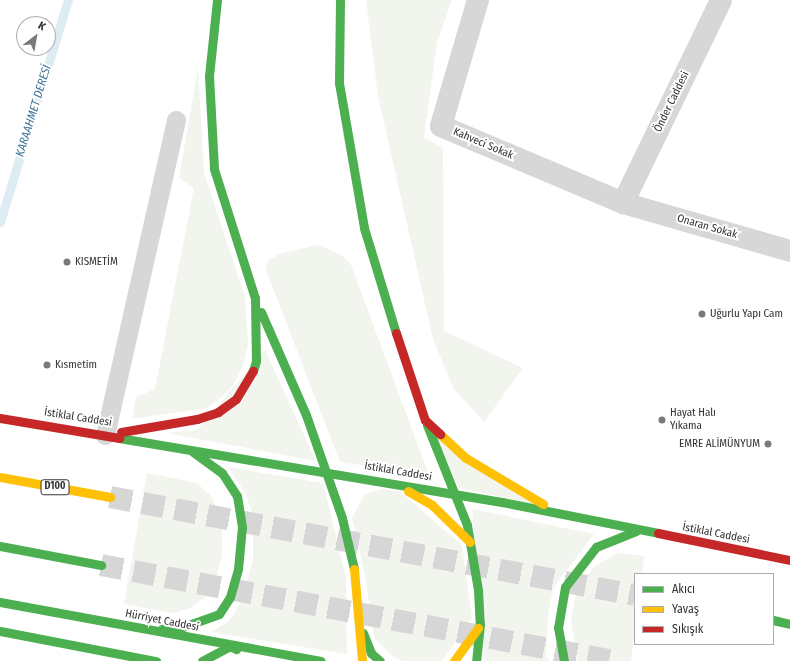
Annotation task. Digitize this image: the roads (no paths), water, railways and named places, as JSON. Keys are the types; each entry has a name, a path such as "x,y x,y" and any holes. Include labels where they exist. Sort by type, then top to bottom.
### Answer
{"main road":[{"path":"217,0 209,76 214,168 255,298 328,473 342,518 356,575 364,641 371,653 380,661"},
{"path":"340,0 339,83 364,228 408,374 462,510 470,542 478,590 480,624 476,661"},
{"path":"105,435 197,419 218,412 236,398 250,378 256,361 255,298"},
{"name":"İstiklal Caddesi","path":"0,418 455,494 636,531 790,560"},
{"path":"425,420 466,458 562,515"},
{"path":"122,626 180,628 220,614 230,597 238,569 242,527 237,496 222,473 189,449"},
{"name":"D100","path":"0,477 110,497"},
{"path":"356,489 382,482"},
{"path":"398,485 432,505 470,542"},
{"path":"342,518 347,499"},
{"path":"564,661 558,628 565,587 596,547 636,531"},
{"path":"0,546 101,565"},
{"name":"Hürriyet Caddesi","path":"0,602 230,646 321,661"},
{"path":"774,620 790,624"},
{"path":"361,624 362,661"},
{"path":"454,661 480,624"},
{"path":"0,631 156,661"},
{"path":"202,661 230,646 259,660"}],"street":[{"name":"Kahveci Sokak","path":"478,0 441,126 623,203"},
{"name":"Önder Caddesi","path":"623,203 721,0"},
{"name":"Onaran Sokak","path":"623,203 790,251"}],"lane":[{"path":"105,435 176,120"}],"waterway":[{"name":"KARAAHMET DERESİ","path":"0,222 68,0"}],"tunnel":[{"path":"110,497 634,595"},
{"path":"101,565 614,661"}],"place":[{"name":"KISMETİM","path":"67,262"},
{"name":"Uğurlu Yapı Cam","path":"702,314"},
{"name":"Kısmetim","path":"47,365"},
{"name":"Hayat Halı Yıkama","path":"662,420"},
{"name":"EMRE ALİMÜNYUM","path":"768,444"}]}
